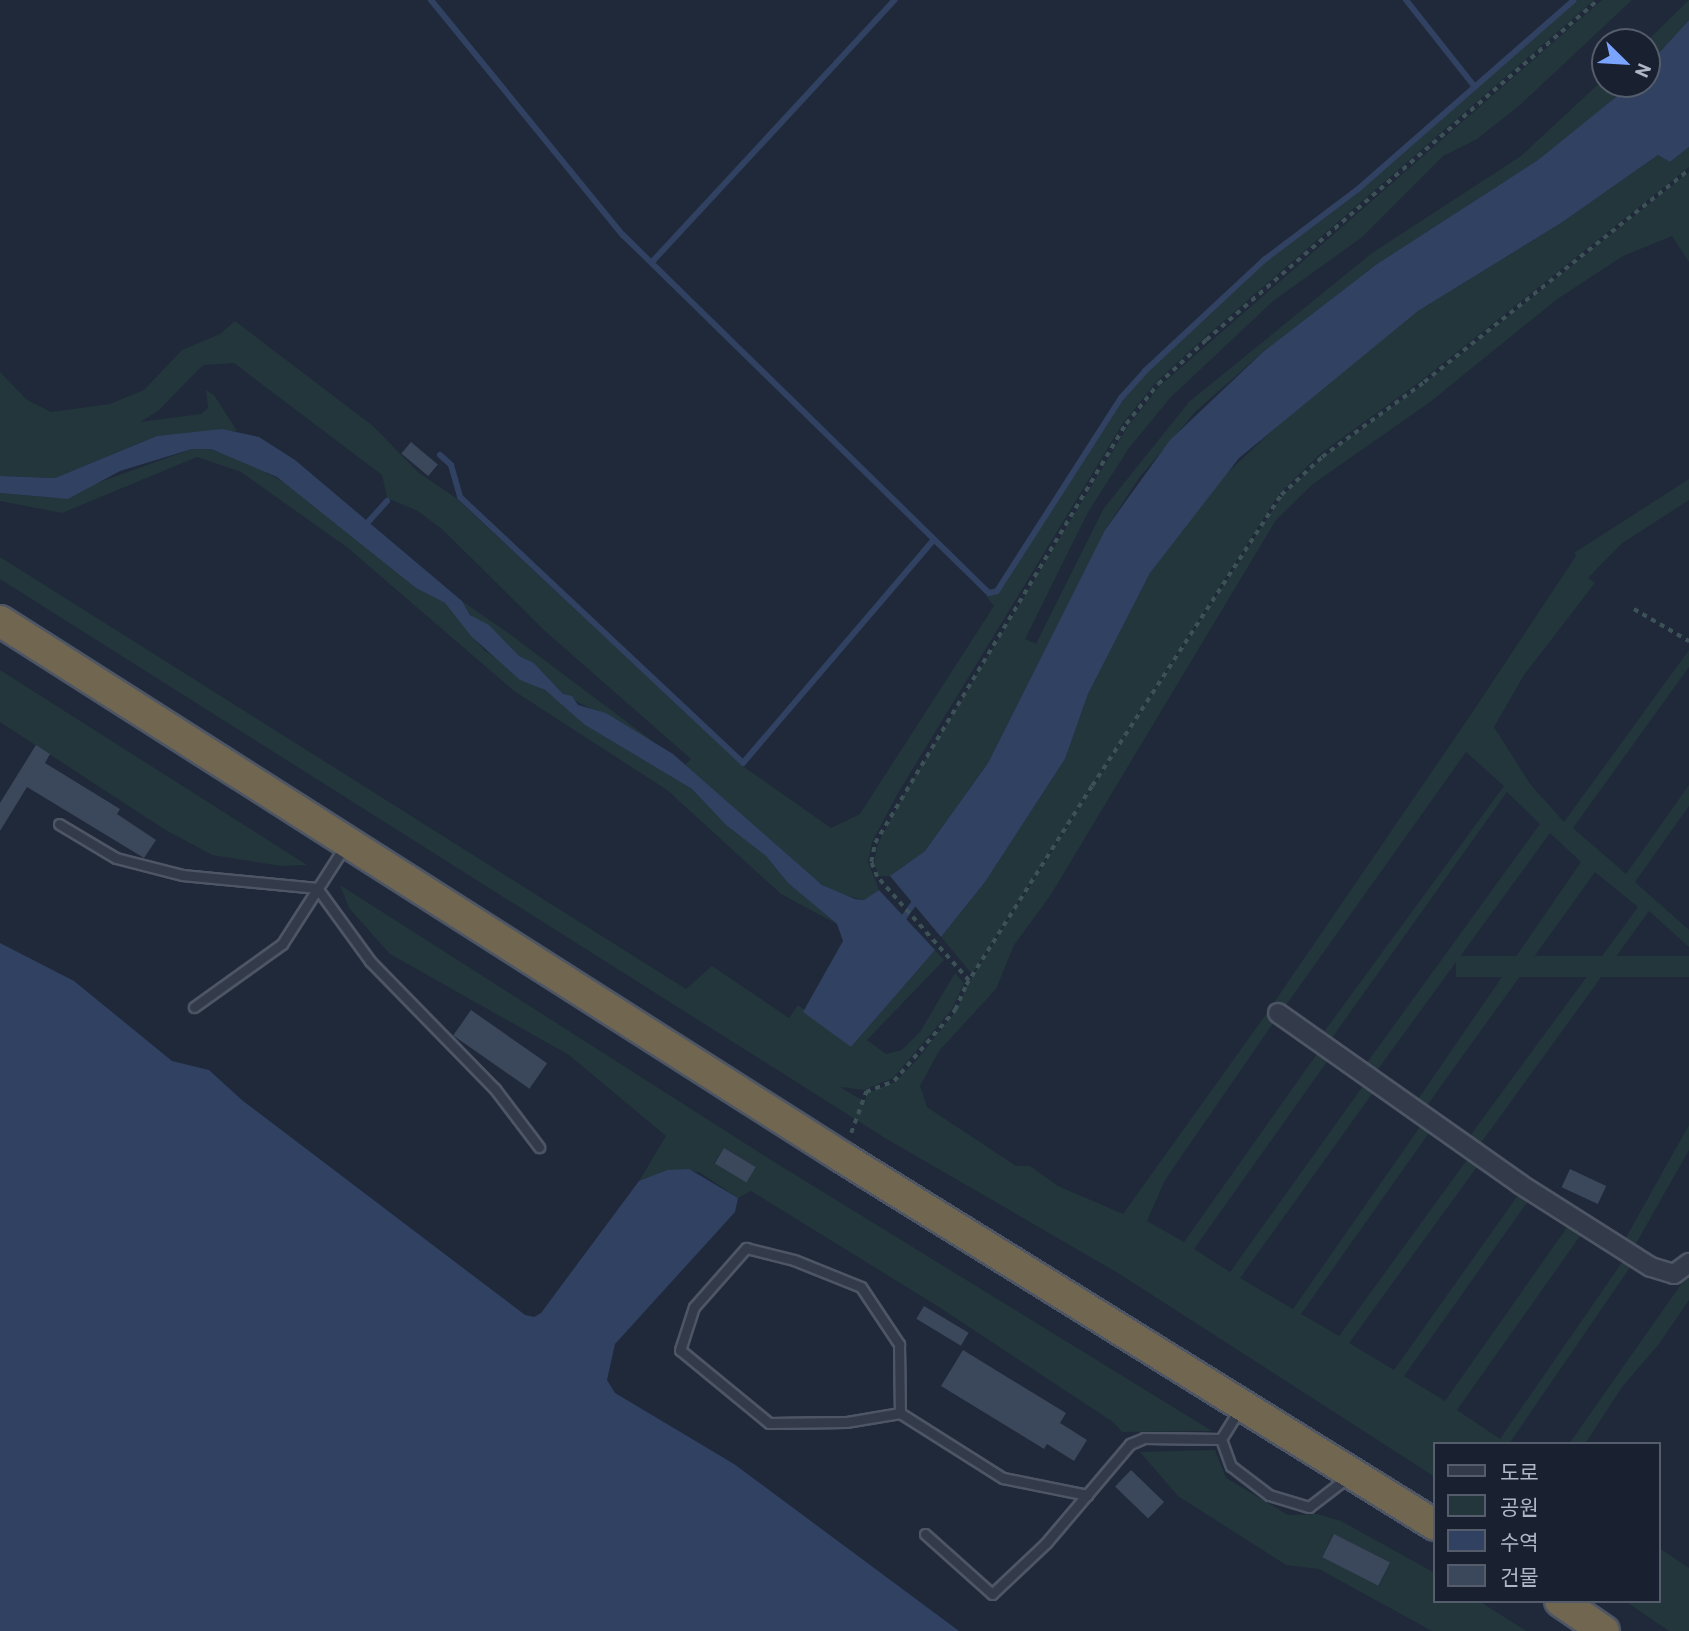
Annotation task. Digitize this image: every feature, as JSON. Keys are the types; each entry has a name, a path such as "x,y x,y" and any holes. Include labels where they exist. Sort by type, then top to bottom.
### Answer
{"highway":[{"path":"0,621 842,1157 1434,1524"},
{"path":"1563,1603 1604,1631"}],"street":[{"path":"1278,1013 1509,1177 1651,1267 1674,1274 1689,1263"}],"lane":[{"path":"59,824 116,858 181,875 317,888 370,961 495,1089 540,1147"},
{"path":"194,1007 282,944 347,841"},
{"path":"900,1413 899,1344 860,1287 794,1260 746,1248 694,1307 680,1350 769,1423 846,1422 900,1413 1003,1478 1087,1495"},
{"path":"1221,1439 1242,1405"},
{"path":"925,1534 992,1594 1046,1543 1130,1444 1144,1438 1221,1439"},
{"path":"1221,1439 1231,1466 1269,1495 1309,1507 1351,1474"}],"path":[{"path":"969,981 877,877 871,862 875,843 900,794 1120,434 1158,384 1598,0"},
{"path":"842,1157 866,1092 894,1081 914,1061 955,1010 969,981 1228,574 1290,485 1689,170"},
{"path":"1634,609 1689,642"}],"green space":[{"path":"1578,0 1594,0 1204,338 1156,382 1123,423 898,793 872,842 868,862 879,890 864,900 833,892 804,872 685,765 691,759 545,631 443,530 418,511 387,498 382,475 234,363 203,365 158,411 140,422 201,414 208,408 206,390 214,395 237,431 157,436 55,478 0,476 0,372 27,400 51,412 110,404 144,390 182,350 220,334 235,321 373,426 419,473 456,498 744,767 831,828 860,814 994,606 986,596 998,593 1124,399 1147,373 1266,262 1359,192"},
{"path":"1602,0 1632,0 1602,28 1591,28 1591,38 1520,105 1477,139 1443,156 1361,238 1273,301 1170,398 1129,448 1088,512 1025,639 1036,644 1104,508 1189,402 1372,253 1521,156 1591,91 1591,98 1615,98 1538,160 1377,264 1263,352 1196,411 1139,478 1105,530 988,763 925,851 890,876 879,876 874,862 878,844 903,796 1128,426 1160,386"},
{"path":"1689,0 1689,20 1661,51 1660,28"},
{"path":"1689,147 1689,167 1422,380 1320,454 1279,494 972,974 941,937 985,882 1065,759 1088,694 1150,573 1214,485 1314,392 1418,311 1561,223 1658,155 1670,162"},
{"path":"1689,172 1689,262 1672,236 1623,256 1556,300 1430,402 1313,484 1276,520 1050,896 1014,945 996,989 939,1051 920,1086 927,1107 1016,1166 1030,1166 1058,1186 1123,1214 1267,1013 1276,1019 1165,1180 1147,1221 1184,1242 1319,1051 1329,1059 1194,1249 1230,1272 1365,1083 1374,1091 1240,1278 1293,1309 1422,1124 1431,1130 1301,1314 1339,1336 1469,1157 1479,1164 1349,1343 1394,1370 1521,1191 1531,1197 1404,1376 1445,1401 1570,1223 1583,1232 1457,1410 1500,1439 1625,1258 1633,1263 1510,1442 1434,1442 1434,1476 1118,1273 885,1138 0,579 0,557 686,989 712,966 789,1018 798,1005 851,1047 935,950 944,960 867,1040 886,1054 902,1050 920,1032 955,973 964,983 952,1009 893,1078 864,1090 840,1087 865,1102 867,1093 895,1082 915,1062 956,1011 967,985 1282,496 1322,458 1425,383"},
{"path":"192,449 210,449 248,463 291,486 416,588 445,603 484,650 569,707 585,725 692,789 726,825 766,856 788,883 837,924 781,894 667,790 514,691 348,548 241,472 197,457 62,513 0,501 0,493 55,498"},
{"path":"1689,479 1689,500 1621,544 1588,578 1595,583 1524,675 1494,727 1530,784 1564,822 1689,650 1689,667 1573,828 1626,874 1689,785 1689,806 1635,882 1689,930 1689,947 1649,911 1478,1147 1467,1140 1638,907 1595,872 1423,1111 1414,1105 1581,862 1550,833 1373,1076 1363,1068 1540,824 1507,792 1329,1042 1321,1036 1504,786 1466,752 1284,1008 1275,1001 1472,713 1576,556 1574,553"},
{"path":"462,601 655,743 563,694 534,663 519,656 470,614"},
{"path":"0,670 307,865 281,866 212,855 164,829 0,722"},
{"path":"340,885 771,1160 1212,1431 1122,1432 1113,1422 939,1307 751,1191 738,1198 699,1172 667,1170 639,1181 666,1136 569,1055 390,954 349,908","holes":["724,1148 755,1167 746,1182 714,1163"]},
{"path":"1456,956 1689,956 1689,977 1456,977"},
{"path":"1689,1125 1689,1150 1634,1247 1624,1241"},
{"path":"1689,1273 1689,1300 1659,1344 1622,1387 1586,1442 1570,1442"},
{"path":"1215,1450 1226,1478 1288,1515 1317,1514 1341,1521 1434,1572 1434,1603 1482,1603 1526,1631 1432,1631 1319,1569 1286,1565 1178,1496 1140,1452","holes":["1333,1534 1390,1563 1379,1586 1322,1557"]},
{"path":"1661,1549 1689,1568 1689,1631 1669,1631 1628,1603 1661,1603"}],"water":[{"path":"1689,20 1689,147 1670,162 1658,155 1561,223 1418,311 1239,458 1150,573 1088,694 1065,759 985,882 941,937 890,876 925,851 988,763 1105,530 1170,440 1263,352 1377,264 1538,160 1615,98 1661,98 1661,51"},
{"path":"222,429 259,437 295,460 462,601 470,615 489,625 519,656 534,663 563,694 572,696 578,705 606,713 673,754 822,885 864,900 879,890 935,950 851,1047 803,1012 843,941 837,924 788,883 766,856 726,825 692,789 585,725 545,690 520,680 471,636 445,603 416,588 277,477 211,449 192,449 120,471 68,499 0,493 0,476 55,478 157,436"},
{"path":"0,943 74,981 172,1061 209,1070 243,1101 525,1315 534,1317 541,1313 639,1181 667,1170 689,1169 738,1198 735,1212 615,1344 607,1380 615,1393 734,1464 959,1631 0,1631"}],"building":[{"path":"411,442 438,464 428,476 401,453"},
{"path":"36,745 50,754 45,763 120,809 117,814 156,840 144,858 27,787 0,831 0,803"},
{"path":"471,1010 547,1063 529,1089 453,1035"},
{"path":"724,1148 756,1167 746,1182 715,1163"},
{"path":"1570,1169 1606,1186 1598,1204 1562,1187"},
{"path":"924,1306 969,1333 961,1346 916,1319"},
{"path":"963,1350 1066,1413 1060,1423 1087,1440 1074,1461 1047,1444 1044,1449 941,1386"},
{"path":"1131,1470 1164,1502 1148,1518 1115,1487"},
{"path":"1334,1534 1390,1563 1378,1586 1322,1557"}],"waterway":[{"path":"431,0 623,235 989,593 997,591 1121,398 1145,371 1264,260 1357,190 1574,0"},
{"path":"652,262 895,0"},
{"path":"1406,0 1475,87"},
{"path":"440,455 451,465 460,497 743,763 932,542"},
{"path":"369,521 387,501"},
{"path":"900,923 918,897"}]}
